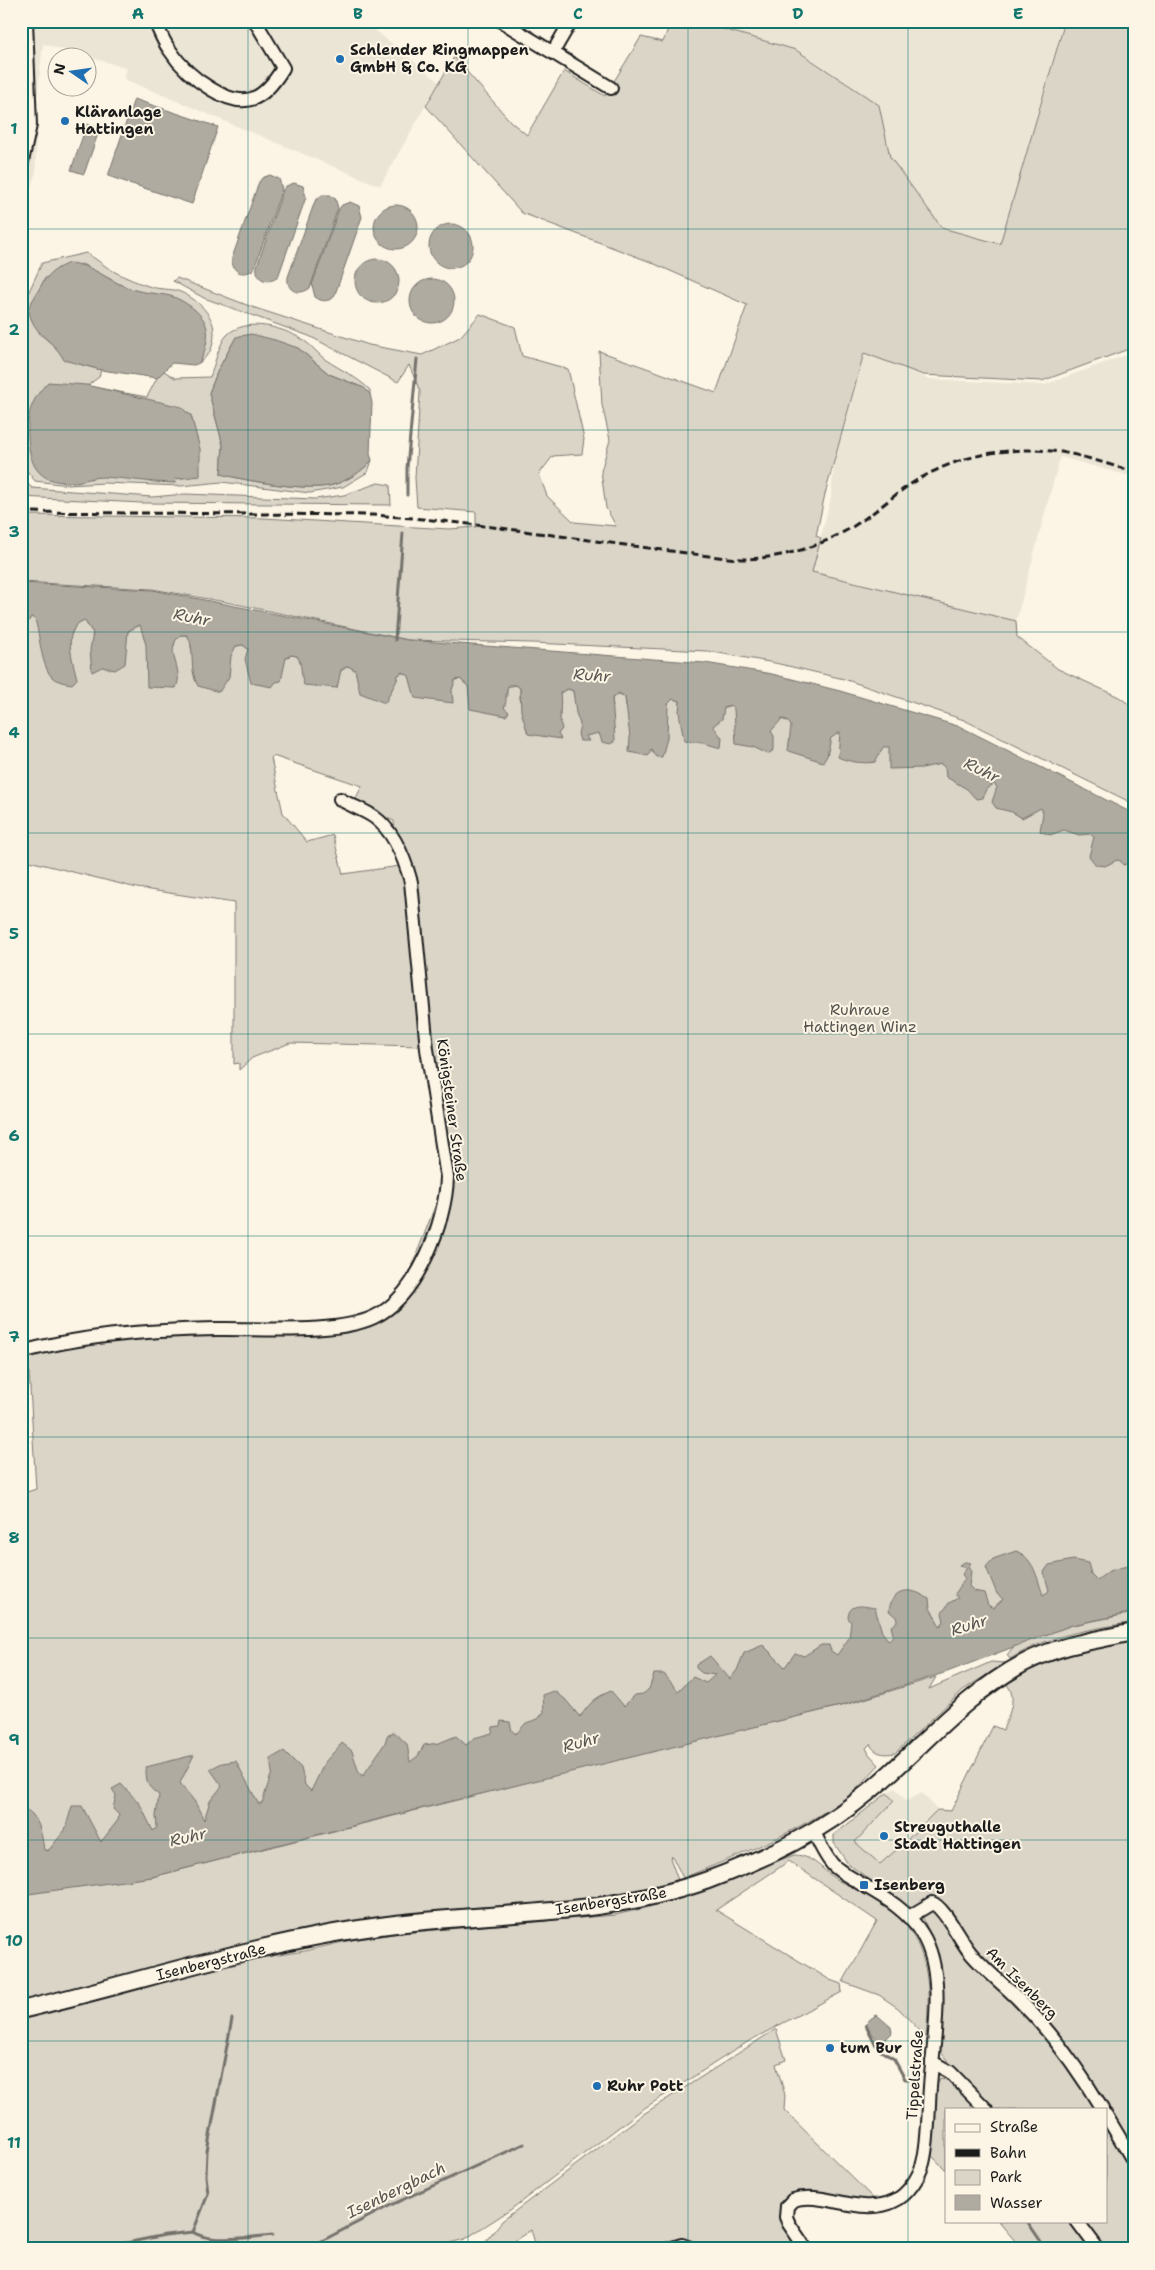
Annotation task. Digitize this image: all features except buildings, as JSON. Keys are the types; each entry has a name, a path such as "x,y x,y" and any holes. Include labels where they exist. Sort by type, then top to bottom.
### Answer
{"main road":[{"name":"Isenbergstraße","path":"21,2010 248,1952 332,1933 428,1920 580,1908 636,1900 706,1880 767,1857 814,1832 869,1792 965,1703 1013,1669 1064,1647 1134,1632"}],"street":[{"path":"21,166 30,125 26,21"},
{"path":"155,21 168,48 182,67 199,82 226,98 236,101 248,101 267,90 283,68 255,21"},
{"path":"501,21 611,88"},
{"path":"553,52 571,21"},
{"name":"Königsteiner Straße","path":"21,1352 85,1338 143,1332 217,1329 297,1329 357,1323 376,1316 391,1306 417,1271 440,1222 446,1198 447,1178 423,1010 411,882 407,868 385,827 374,818 340,799"},
{"name":"Tippelstraße","path":"806,2249 786,2217 787,2206 793,2200 805,2198 862,2206 886,2205 900,2198 912,2184 922,2163 925,2151 936,2002 935,1978 927,1944 909,1917 894,1904 833,1865 814,1832"},
{"name":"Am Isenberg","path":"909,1917 932,1903 939,1907 968,1950 1022,2002 1076,2065 1101,2108"},
{"path":"932,2062 950,2072 985,2108"},
{"path":"1108,2118 1134,2162"},
{"path":"1078,2222 1098,2249"},
{"path":"669,2249 682,2246 693,2249"}],"shaded area":[{"path":"21,21 364,21 439,82 380,186 124,79 127,68 98,60 98,48 57,48 43,44 35,115 36,172 21,214"},
{"path":"695,21 1064,21 1000,244 941,228 890,157 879,105 797,50"},
{"path":"866,348 927,379 1044,385 1134,352 1134,477 1060,457 1016,621 812,572 831,497 834,464"},
{"path":"895,1788 906,1801 922,1793 937,1809 902,1845 880,1864 855,1842 894,1801 887,1793"}],"green space":[{"path":"671,21 695,21 796,50 879,105 890,157 942,228 1000,244 1065,21 1134,21 1134,347 1042,381 923,375 864,353 825,494 816,536 821,538 812,572 1016,621 1017,637 1058,669 1119,697 1134,708 1134,804 964,720 844,679 775,663 707,651 533,643 408,640 231,603 152,589 21,582 21,515 264,518 449,529 476,527 476,512 417,507 415,478 420,391 409,365 398,382 309,336 204,298 173,281 177,278 252,307 369,345 422,355 460,337 480,314 515,327 522,356 568,369 584,439 582,454 553,456 539,474 547,496 574,522 616,526 606,508 601,471 610,440 602,405 599,351 716,393 747,305 648,261 522,213 426,106 454,57 511,122 527,135 564,71 605,96 641,37 663,42"},
{"path":"86,253 111,270 133,280 154,288 181,292 195,300 207,312 211,319 214,333 211,350 199,363 202,357 172,297 140,292 125,287 82,264 45,278 38,292 39,333 60,351 65,360 101,370 99,377 87,386 147,397 157,378 164,371 175,378 210,377 224,339 235,329 255,325 288,332 306,342 326,360 365,385 370,390 370,394 364,388 329,374 298,348 236,337 218,370 209,393 223,445 221,474 261,482 323,487 344,481 359,472 372,460 368,472 343,487 310,493 222,482 181,486 104,483 68,485 35,481 24,467 21,445 21,309 42,263"},
{"path":"21,473 25,481 32,488 152,497 185,494 315,499 344,495 378,483 390,485 391,505 142,503 21,497"},
{"name":"Ruhraue Hattingen Winz","path":"31,617 35,619 39,632 71,635 76,624 84,620 93,633 92,637 126,640 128,631 140,625 174,646 175,641 180,635 187,635 191,640 191,648 233,649 236,646 243,645 248,649 247,656 286,658 291,655 297,656 301,662 341,671 348,666 355,670 397,680 397,676 406,673 452,689 455,680 460,679 468,686 507,697 507,687 516,685 520,688 520,699 560,693 568,689 573,691 576,704 613,707 612,698 619,694 625,697 626,707 667,709 668,703 673,699 680,701 680,710 724,709 730,705 734,709 788,721 829,727 932,752 1134,841 1134,1574 853,1652 640,1699 627,1703 624,1706 622,1704 310,1791 206,1816 204,1821 202,1817 157,1827 153,1831 151,1828 103,1839 101,1842 100,1840 21,1855 21,1494 36,1489 28,1354 53,1346 368,1320 401,1295 443,1185 423,1046 290,1043 252,1058 239,1070 239,1063 234,1064 234,903 137,888 21,859 21,631","holes":["273,756 362,786 353,804 394,821 397,864 400,866 343,874 333,835 307,842 283,813 271,758"]},
{"path":"1134,1613 1134,1622 1055,1638 1010,1659 1007,1655 1014,1646 1072,1625"},
{"path":"1134,1637 1134,2155 1108,2112 1108,2108 1105,2108 980,1961 938,1897 913,1910 848,1864 834,1843 834,1835 887,1793 894,1801 855,1842 880,1864 937,1810 951,1811 993,1726 1003,1730 1012,1704 1012,1698 1008,1686 1003,1681 1033,1665 1069,1652"},
{"path":"991,1662 1005,1663 963,1690 895,1753 880,1753 874,1750 870,1744 866,1748 879,1765 847,1797 808,1822 788,1832 683,1878 672,1856 670,1858 678,1880 637,1892 582,1901 467,1908 383,1918 21,2003 21,1894 152,1877 611,1761 845,1705 936,1677 929,1689"},
{"path":"794,1855 813,1861 839,1881 876,1899 894,1912 907,1927 917,1943 927,1977 928,2016 926,2037 898,2008 879,1995 843,1982 877,1921 789,1861 716,1910 830,1980 841,1984 842,1992 749,2041 640,2111 510,2210 465,2239 426,2249 21,2249 21,2016 246,1960 305,1951 351,1940 400,1933 615,1915 645,1908"},
{"path":"928,1911 936,1911 1047,2035 1097,2108 992,2108 946,2059 937,2046 939,1955 922,1916"},
{"path":"776,2029 786,2060 776,2064 785,2095 784,2110 877,2202 849,2200 814,2191 797,2191 783,2203 803,2249 537,2249 531,2230 517,2239 507,2249 483,2249 485,2242 502,2221 642,2115"},
{"path":"940,2078 951,2080 978,2108 945,2108 945,2169 930,2154 936,2089"},
{"path":"1108,2124 1134,2169 1134,2249 1101,2249 1083,2222 1108,2222"},
{"path":"999,2222 1071,2222 1091,2249 1022,2249"}],"water":[{"path":"134,99 218,127 192,204 108,176"},
{"path":"87,124 100,128 84,174 71,170"},
{"path":"270,175 279,179 282,189 254,269 242,273 234,267 232,258 259,182 262,178"},
{"path":"294,183 303,186 306,197 278,277 266,281 258,275 257,266 283,190 286,186"},
{"path":"322,195 330,195 335,198 338,208 310,288 302,292 294,291 289,286 288,277 315,201"},
{"path":"350,202 359,206 362,217 334,297 327,301 322,301 315,297 312,285 339,209 342,205"},
{"path":"392,205 400,205 412,211 418,227 412,243 400,249 392,249 380,243 374,231 374,223 380,211"},
{"path":"447,224 455,224 467,230 473,246 467,262 455,268 447,268 435,262 429,250 429,242 435,230"},
{"path":"373,259 381,259 393,265 399,281 393,297 381,303 373,303 361,297 355,285 355,277 361,265"},
{"path":"69,263 84,266 131,289 171,296 192,307 204,320 207,329 206,344 199,363 194,365 172,363 157,378 101,370 64,360 54,346 34,326 28,308 44,281 54,271"},
{"path":"428,279 436,279 448,285 454,301 448,317 436,323 428,323 416,317 410,305 410,297 416,285"},
{"path":"251,334 298,348 329,374 364,388 370,394 372,403 370,454 372,460 364,468 344,481 323,487 278,485 221,474 223,445 209,393 218,370 236,337"},
{"path":"48,382 86,385 182,407 191,415 200,449 200,476 176,479 175,483 102,477 75,482 63,482 46,477 40,473 31,458 28,428 31,407"},
{"name":"Ruhr","path":"21,583 153,590 408,640 705,663 772,674 840,691 961,727 1134,814 1134,862 1123,865 1121,861 1117,860 1105,866 1096,865 1089,856 1094,837 1090,834 1079,835 1064,830 1050,835 1040,831 1043,813 1041,808 1022,818 1012,812 996,808 992,802 997,787 994,784 986,789 983,798 976,799 967,789 946,777 945,768 941,764 922,768 889,769 889,747 883,747 875,762 856,762 838,757 840,732 831,738 827,756 823,762 788,751 791,726 787,720 782,719 771,731 774,736 774,750 768,754 753,747 736,744 734,709 730,705 724,708 722,719 713,726 722,738 721,748 703,743 684,741 679,712 680,701 673,699 668,704 667,738 662,757 656,757 651,749 648,756 629,752 630,737 625,697 619,693 612,698 615,742 611,744 602,742 599,733 586,736 589,741 580,741 578,734 580,724 576,713 573,691 568,689 560,693 562,729 558,734 561,739 528,734 521,711 520,688 516,685 509,685 506,693 504,708 509,712 506,716 470,709 468,686 460,679 455,680 452,690 453,703 415,698 409,676 402,672 397,676 397,680 385,703 360,693 355,670 348,666 341,670 337,688 304,685 299,659 297,656 291,655 286,658 281,681 276,682 272,687 251,683 245,659 248,649 243,645 236,646 231,656 229,677 219,692 198,686 193,673 191,646 187,635 180,635 174,646 173,651 178,671 176,688 147,687 146,645 140,625 128,631 125,664 115,670 102,667 92,672 90,650 93,633 84,620 73,631 70,646 77,679 72,684 62,682 53,678 46,667 35,619 31,617 21,634"},
{"name":"Ruhr","path":"1016,1551 1027,1558 1031,1564 1037,1575 1043,1595 1049,1591 1044,1572 1049,1565 1073,1560 1088,1563 1091,1574 1097,1580 1109,1571 1134,1564 1134,1612 1072,1625 947,1672 840,1706 391,1816 152,1877 21,1895 21,1808 27,1810 36,1819 41,1831 44,1850 48,1851 65,1830 72,1806 82,1806 101,1842 118,1820 119,1815 113,1809 116,1795 112,1789 121,1784 140,1804 153,1831 157,1827 156,1816 159,1795 148,1784 146,1767 194,1755 180,1783 195,1802 204,1820 210,1801 222,1786 210,1769 222,1763 236,1761 259,1805 262,1803 272,1772 270,1759 284,1751 301,1768 305,1785 311,1791 325,1762 342,1743 352,1751 359,1773 363,1776 385,1743 387,1736 394,1732 407,1744 410,1762 418,1756 424,1745 439,1743 456,1736 466,1745 474,1738 492,1733 493,1727 500,1726 501,1721 510,1722 512,1731 516,1734 526,1723 538,1719 544,1712 543,1695 554,1691 565,1699 580,1717 593,1701 611,1691 624,1706 635,1695 643,1694 649,1689 654,1674 664,1674 678,1691 693,1677 706,1683 715,1675 702,1673 696,1668 696,1665 710,1656 730,1679 737,1670 744,1653 763,1645 785,1667 795,1653 804,1656 821,1645 829,1645 831,1651 837,1655 849,1638 851,1622 848,1618 849,1613 851,1609 857,1606 875,1608 882,1632 889,1641 893,1635 891,1626 897,1621 896,1617 889,1611 891,1603 898,1593 904,1591 916,1592 929,1599 930,1608 940,1626 944,1621 942,1613 949,1603 958,1598 955,1594 965,1579 962,1574 967,1568 959,1565 965,1562 971,1563 968,1567 971,1571 969,1586 974,1591 984,1593 988,1605 993,1608 1003,1599 997,1594 986,1567 993,1559"},
{"path":"877,2015 891,2027 892,2033 884,2041 881,2039 878,2041 867,2024 871,2018"}],"waterway":[{"path":"407,495 407,468 417,359"},
{"path":"395,640 403,533"},
{"path":"97,2249 165,2235 193,2232 208,2194 206,2176 207,2151 232,2019"},
{"name":"Isenbergbach","path":"866,2025 876,2045"},
{"name":"Isenbergbach","path":"881,2051 894,2059 905,2079 917,2079"},
{"name":"Isenbergbach","path":"276,2249 312,2246 391,2205 524,2144"},
{"name":"Isenbergbach","path":"1028,2222 1046,2249"},
{"path":"193,2232 200,2236 220,2239 272,2235"},
{"name":"Isenbergbach","path":"168,2249 188,2245 208,2249"}],"railway":[{"path":"21,512 372,515 403,517 745,559 777,556 824,541 872,514 905,488 923,477 941,468 980,455 1020,450 1061,452 1134,472"}],"place":[{"name":"Schlender Ringmappen GmbH & Co. KG","path":"340,59"},
{"name":"Kläranlage Hattingen","path":"65,121"},
{"name":"Streuguthalle Stadt Hattingen","path":"884,1836"},
{"name":"Isenberg","path":"864,1885"},
{"name":"tum Bur","path":"830,2048"},
{"name":"Ruhr Pott","path":"597,2086"}]}
